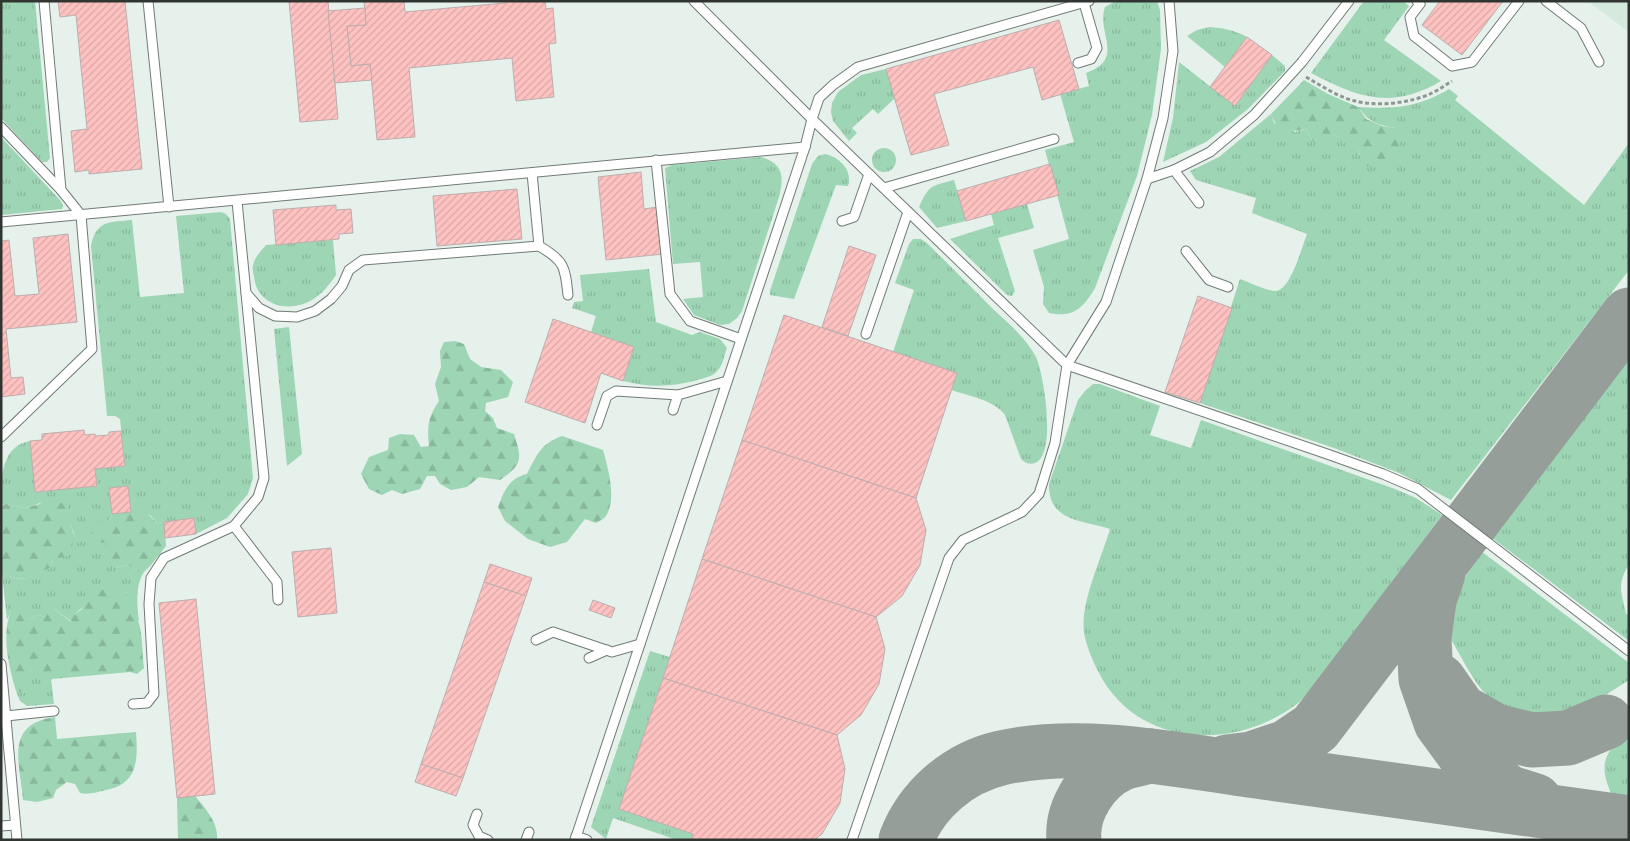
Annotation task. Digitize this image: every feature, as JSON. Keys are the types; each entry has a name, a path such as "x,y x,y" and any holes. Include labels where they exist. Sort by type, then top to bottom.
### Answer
{"lane":[{"path":"44,1 61,190"},
{"path":"148,1 169,207"},
{"path":"694,1 812,119 1067,365 1330,455 1418,489 1629,651"},
{"path":"852,840 950,558 963,540 1022,512 1039,494 1055,443 1067,365 1106,302 1147,178 1162,118 1173,51 1169,1"},
{"path":"1147,178 1174,170 1210,152 1254,114 1295,71 1349,1"},
{"path":"1417,1 1420,4 1410,17 1414,36 1452,66 1472,62 1519,1"},
{"path":"1546,1 1581,28 1599,62"},
{"path":"587,840 576,838 805,147 819,98 832,85 858,67 1086,2 1097,48 1091,59 1078,63"},
{"path":"1,127 61,190 81,215 92,349 1,437"},
{"path":"884,188 1054,139"},
{"path":"1,222 805,147"},
{"path":"656,160 670,294 690,321 741,338"},
{"path":"1174,170 1199,203"},
{"path":"532,173 539,246"},
{"path":"842,221 854,217 869,174"},
{"path":"133,704 147,703 154,694 149,604 151,578 164,558 234,526 258,497 264,478 237,201"},
{"path":"866,334 908,212"},
{"path":"246,293 259,308 275,316 297,317 315,311 331,299 342,286 349,270 363,260 539,246 554,255 565,269 568,295"},
{"path":"1186,251 1209,280 1228,288"},
{"path":"597,425 607,396 616,391 678,395 727,381"},
{"path":"673,410 678,395"},
{"path":"234,526 276,582 278,600"},
{"path":"536,640 553,632 612,652 640,644"},
{"path":"589,658 606,650"},
{"path":"1,664 17,840"},
{"path":"6,716 54,711"},
{"path":"477,814 473,825 478,836 488,840"},
{"path":"1,826 15,825"}],"path":[{"path":"1295,71 1334,93 1356,101 1383,104 1410,100 1430,94 1457,78 1472,62"}],"shaded area":[{"path":"1588,1 1629,1 1629,32"}],"green space":[{"path":"1,1 35,1 50,158 47,162 42,162 1,118"},
{"path":"1116,1 1157,1 1160,10 1161,49 1152,115 1137,176 1095,288 1077,310 1065,314 1049,313 1043,304 1044,287 1033,250 1069,239 1045,150 1074,142 1060,94 1089,86 1086,73 1098,67 1105,60 1107,45 1103,17 1105,7"},
{"path":"1364,1 1403,1 1409,6 1384,40 1441,81 1407,96 1391,98 1375,97 1344,89 1311,73"},
{"path":"1209,27 1228,30 1247,37 1225,67 1187,36 1197,30"},
{"path":"1272,55 1285,66 1285,71 1248,109 1206,142 1163,162 1173,118 1179,62 1235,106"},
{"path":"886,69 895,98 878,114 873,109 852,128 857,133 849,141 833,121 832,103 838,92 861,75"},
{"path":"1304,80 1328,94 1358,107 1366,119 1382,126 1396,128 1401,137 1397,155 1387,160 1383,167 1367,166 1360,156 1358,148 1348,146 1335,135 1332,143 1325,148 1313,142 1306,129 1289,131 1280,128 1271,114"},
{"path":"1449,89 1458,96 1455,100 1584,205 1629,143 1629,270 1451,500 1399,473 1334,448 1200,403 1240,279 1266,289 1275,291 1280,289 1286,284 1295,268 1307,234 1252,213 1256,198 1196,180 1190,171 1219,157 1271,114 1274,123 1295,132 1306,129 1313,142 1335,135 1348,145 1358,148 1360,156 1396,128 1374,122 1358,107 1382,108 1405,106 1426,100"},
{"path":"1,137 60,200 63,205 62,209 1,215"},
{"path":"884,148 893,151 896,160 893,169 884,172 875,169 872,160 875,151"},
{"path":"825,154 836,158 847,170 849,175 848,186 836,185 794,299 770,295 812,164 818,156"},
{"path":"761,157 778,167 782,177 779,197 742,311 729,324 720,325 694,315 683,299 703,297 700,262 673,264 665,168 672,165"},
{"path":"954,180 966,221 937,228 919,207 928,190 935,185"},
{"path":"1027,204 1034,228 998,238 1015,291 1012,296 1007,295 950,239 994,225 991,214"},
{"path":"221,212 230,219 253,478 248,494 227,518 196,534 194,518 158,524 150,515 131,512 128,486 109,488 112,514 110,519 105,522 105,543 108,548 103,554 116,568 127,565 144,572 138,589 139,621 126,591 100,591 73,615 72,622 54,609 44,617 39,615 30,619 11,611 7,620 2,573 23,579 51,568 53,559 74,533 70,524 40,503 25,508 6,504 1,505 4,466 13,450 20,444 30,441 36,492 97,486 95,469 125,466 120,419 115,416 107,416 91,246 96,231 111,222 132,220 140,297 184,293 176,216"},
{"path":"913,239 921,239 928,244 1016,331 1036,357 1045,396 1047,430 1046,445 1042,457 1035,463 1024,462 1021,459 1005,415 1000,410 981,399 951,390 957,373 893,352 914,290 895,283 909,244"},
{"path":"333,240 336,275 326,289 312,300 294,306 284,306 267,300 261,294 256,286 253,266 266,245"},
{"path":"649,269 656,322 692,335 700,332 720,339 727,348 721,365 712,375 691,382 671,385 653,386 623,381 634,347 591,332 596,316 572,308 574,302 583,301 580,275"},
{"path":"289,327 302,454 287,466 274,329"},
{"path":"455,341 464,344 470,359 481,367 501,370 513,382 508,397 486,403 485,411 493,418 497,428 514,434 519,455 517,465 500,480 479,477 467,487 451,490 440,484 435,476 427,476 420,489 402,494 392,490 382,495 369,489 361,474 369,457 388,450 389,438 400,434 414,435 421,447 429,446 429,422 439,401 435,384 441,367 440,351 444,342"},
{"path":"1629,356 1629,564 1622,578 1621,589 1626,614 1629,615 1629,641 1491,537"},
{"path":"1093,384 1100,384 1160,406 1150,435 1191,448 1201,420 1395,489 1416,498 1442,515 1313,687 1298,703 1273,719 1246,730 1217,735 1189,734 1161,728 1136,715 1115,696 1098,671 1086,642 1084,632 1085,608 1092,580 1110,529 1079,521 1061,513 1054,506 1050,496 1049,484 1078,400"},
{"path":"562,436 603,450 610,483 611,501 604,518 596,523 585,519 567,542 550,547 528,539 505,521 498,507 511,482 527,474 540,451 549,443"},
{"path":"54,500 67,505 72,517 70,524 74,540 68,556 53,559 51,568 28,578 18,579 2,573 1,505 6,504 25,508"},
{"path":"136,508 143,509 158,524 164,522 166,546 144,572 127,565 116,568 105,563 103,554 107,548 105,543 96,542 91,536 93,526 99,521 105,522 110,519 112,514 131,512"},
{"path":"1481,551 1629,663 1629,680 1589,704 1576,710 1562,713 1533,715 1505,707 1493,700 1478,685 1450,638 1454,603 1463,581"},
{"path":"100,590 126,591 137,616 141,631 144,668 137,674 130,672 52,679 49,683 43,680 41,671 36,668 30,672 30,687 25,693 16,691 6,641 11,611 21,611 30,619 39,615 44,617 49,611 54,609 71,622 73,615 81,610"},
{"path":"650,651 670,657 619,809 693,834 691,840 677,840 613,818 606,839 591,827"},
{"path":"36,667 51,679 54,704 27,706 20,701 16,691 25,693 30,672"},
{"path":"55,717 57,739 136,732 136,761 130,776 117,787 96,792 80,793 75,784 67,782 56,790 53,798 37,802 23,800 18,759 22,737 28,728 39,721"},
{"path":"1629,735 1629,797 1612,795 1605,776 1606,760 1608,753 1613,747"},
{"path":"195,796 214,822 217,840 178,840 177,798"}],"building":[{"path":"58,1 125,1 142,169 89,174 89,170 75,172 71,131 87,129 76,15 60,17"},
{"path":"289,1 328,1 338,119 300,122"},
{"path":"364,1 404,1 405,12 505,3 505,1 545,1 546,9 553,8 556,43 549,44 554,97 516,101 512,58 409,68 415,137 377,140 370,64 351,66 347,26 366,25"},
{"path":"1440,1 1503,1 1462,55 1422,25"},
{"path":"365,8 366,25 347,26 351,66 370,64 372,80 335,83 328,11"},
{"path":"1059,20 1079,89 1042,100 1033,67 934,94 949,145 911,155 886,69"},
{"path":"1247,37 1272,55 1235,106 1210,87"},
{"path":"1050,164 1059,195 966,221 957,191"},
{"path":"641,172 644,209 658,207 663,254 606,260 598,177"},
{"path":"517,189 522,239 437,246 433,196"},
{"path":"336,205 336,210 351,209 353,233 339,234 339,239 276,245 273,210"},
{"path":"68,234 77,322 6,329 11,378 23,377 25,394 1,397 1,241 9,240 15,296 39,294 33,238"},
{"path":"849,246 876,255 848,336 822,327"},
{"path":"1198,296 1232,308 1200,403 1165,392"},
{"path":"784,315 957,373 916,498 742,440"},
{"path":"553,319 634,347 623,381 601,373 585,423 525,402"},
{"path":"84,430 85,435 95,434 95,436 109,435 109,432 121,431 125,466 95,469 97,486 35,492 30,441 42,440 42,434"},
{"path":"742,440 916,498 926,530 920,565 902,596 876,617 702,559"},
{"path":"128,486 131,512 112,514 109,488"},
{"path":"194,518 196,534 165,538 164,522"},
{"path":"331,548 337,613 298,617 292,552"},
{"path":"702,559 876,617 885,649 879,684 861,715 837,735 663,678"},
{"path":"490,564 532,578 526,596 484,582"},
{"path":"484,582 526,596 463,778 421,764"},
{"path":"196,599 215,794 177,798 159,603"},
{"path":"593,600 615,608 611,618 589,610"},
{"path":"663,678 837,735 845,769 840,803 822,834 814,840 691,840 693,834 619,809"},
{"path":"421,764 463,778 456,796 415,782"}],"taxiway":[{"path":"1227,762 1251,759 1287,747 1315,728 1629,315"},
{"path":"1438,573 1429,600 1424,638 1426,679 1441,722 1468,759 1507,792 1535,801"},
{"path":"1439,681 1460,711 1495,731 1532,740 1568,738 1606,722"},
{"path":"906,840 913,825 932,799 943,787 970,769 1001,758 1033,753 1066,751 1101,751 1171,758 1629,823"},
{"path":"1074,840 1076,817 1080,806 1093,785 1110,769 1127,761 1150,756"}]}
